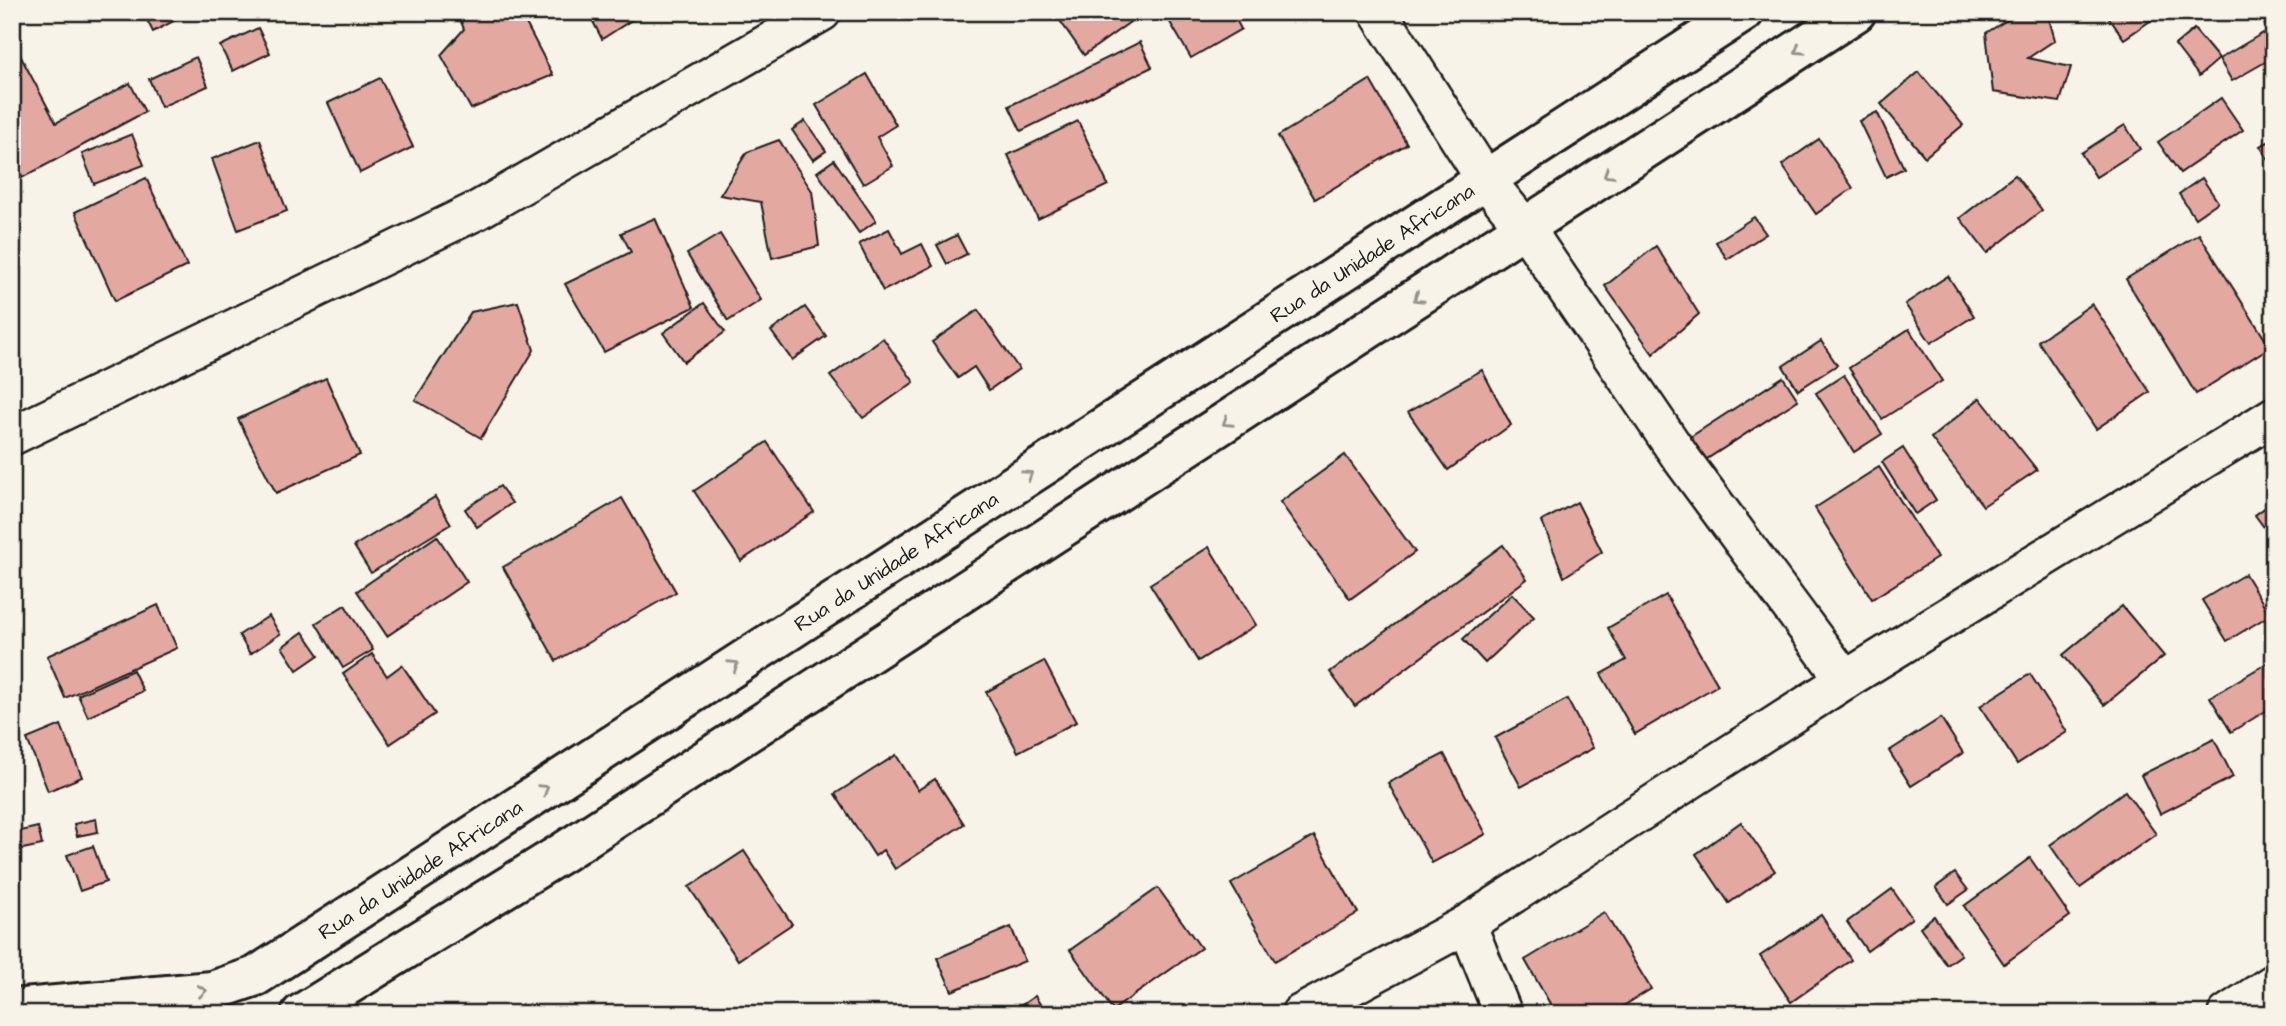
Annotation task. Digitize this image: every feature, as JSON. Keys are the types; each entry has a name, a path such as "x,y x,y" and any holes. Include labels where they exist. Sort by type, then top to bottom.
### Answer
{"street":[{"path":"12,436 478,210 822,12"},
{"path":"1378,12 1485,178 1525,228 1681,458 1845,680"},
{"name":"Rua da Unidade Africana","path":"12,1009 212,991 256,976 1744,12"},
{"path":"300,1014 562,853 1856,12"},
{"path":"1300,1014 1467,924 1845,680 2274,416"},
{"path":"1467,924 1503,1014"},
{"path":"2227,1014 2274,983"}],"building":[{"path":"143,12 181,12 183,16 153,32"},
{"path":"457,12 520,12 553,75 471,109 441,55 464,29"},
{"path":"588,12 644,12 602,39"},
{"path":"1054,12 1123,12 1130,22 1084,55"},
{"path":"1164,12 1232,12 1241,29 1191,58"},
{"path":"2020,12 2047,12 2055,40 2028,58 2071,67 2060,102 1993,92 1986,33"},
{"path":"2105,12 2163,12 2124,39"},
{"path":"2257,12 2274,12 2274,39"},
{"path":"258,28 270,53 233,71 220,46"},
{"path":"2194,29 2219,59 2199,76 2175,45"},
{"path":"2263,33 2274,57 2232,81 2219,59"},
{"path":"12,40 56,123 130,83 145,112 22,178 12,159"},
{"path":"1140,42 1152,67 1021,131 1009,106"},
{"path":"196,57 208,86 161,107 149,79"},
{"path":"1919,72 1963,125 1925,157 1881,104"},
{"path":"867,74 896,125 877,137 893,166 863,184 816,105"},
{"path":"380,78 413,147 360,173 328,103"},
{"path":"1370,80 1407,144 1315,199 1278,136"},
{"path":"2221,98 2243,130 2180,173 2158,142"},
{"path":"1877,112 1904,168 1886,177 1859,121"},
{"path":"805,121 826,151 813,160 792,130"},
{"path":"1078,121 1108,185 1038,219 1008,155"},
{"path":"2125,125 2140,149 2096,177 2081,153"},
{"path":"132,134 144,165 94,184 82,154"},
{"path":"1819,139 1853,188 1816,214 1782,165"},
{"path":"2274,139 2274,169 2260,146"},
{"path":"260,140 287,211 238,230 212,159"},
{"path":"779,140 812,191 819,246 772,258 761,202 720,195 747,152"},
{"path":"834,160 876,221 859,233 817,172"},
{"path":"2015,175 2042,210 1987,253 1960,218"},
{"path":"146,178 187,266 115,301 75,212"},
{"path":"2202,178 2218,202 2195,218 2179,194"},
{"path":"1754,217 1766,234 1727,259 1716,242"},
{"path":"655,218 694,307 604,352 565,284 631,252 621,233"},
{"path":"889,229 902,254 922,244 933,266 883,291 859,244"},
{"path":"720,234 761,300 728,321 687,254"},
{"path":"2199,234 2270,347 2196,394 2126,279"},
{"path":"957,235 967,254 947,264 937,245"},
{"path":"1656,246 1699,314 1653,354 1605,286"},
{"path":"1948,276 1974,316 1931,343 1905,304"},
{"path":"518,302 534,350 481,438 415,400 471,312"},
{"path":"704,303 725,332 684,362 663,333"},
{"path":"2092,304 2150,392 2096,429 2038,341"},
{"path":"805,307 826,336 792,360 771,331"},
{"path":"978,310 1019,369 989,390 974,367 958,378 932,342"},
{"path":"1909,329 1942,381 1882,419 1849,368"},
{"path":"883,338 914,382 863,418 830,376"},
{"path":"1821,341 1837,365 1798,390 1783,366"},
{"path":"1482,370 1511,425 1448,470 1408,412"},
{"path":"1844,375 1882,434 1854,452 1816,393"},
{"path":"1783,377 1798,400 1696,466 1681,443"},
{"path":"326,378 360,455 276,493 238,419"},
{"path":"1980,398 2037,470 1983,506 1931,438"},
{"path":"767,442 814,512 741,561 694,491"},
{"path":"1903,448 1936,500 1915,514 1882,462"},
{"path":"1345,455 1415,552 1350,599 1280,502"},
{"path":"1879,467 1937,558 1872,599 1815,508"},
{"path":"500,486 512,503 477,527 465,509"},
{"path":"435,497 451,524 371,573 354,546"},
{"path":"622,498 676,592 556,661 503,567"},
{"path":"2274,501 2274,541 2255,515"},
{"path":"1577,502 1602,552 1564,577 1542,521"},
{"path":"437,536 467,582 387,636 357,591"},
{"path":"1503,545 1527,579 1355,706 1330,672"},
{"path":"1209,547 1256,625 1198,661 1150,584"},
{"path":"2245,574 2270,615 2227,641 2202,600"},
{"path":"1512,594 1534,617 1485,663 1463,639"},
{"path":"1666,595 1718,685 1635,734 1601,674 1626,660 1608,628"},
{"path":"158,605 177,648 65,698 47,656"},
{"path":"345,605 373,650 343,668 316,623"},
{"path":"2122,606 2164,656 2104,705 2063,655"},
{"path":"269,616 280,634 250,654 239,635"},
{"path":"303,632 319,655 297,670 282,647"},
{"path":"372,654 387,676 402,665 435,714 390,744 343,674"},
{"path":"2274,659 2274,706 2231,732 2210,697"},
{"path":"1044,661 1076,722 1018,752 986,692"},
{"path":"133,670 143,691 88,717 78,695"},
{"path":"2030,674 2067,732 2017,764 1980,706"},
{"path":"1567,699 1593,748 1521,787 1495,738"},
{"path":"1941,718 1963,753 1911,786 1889,751"},
{"path":"61,725 82,777 48,791 27,739"},
{"path":"2214,739 2233,777 2160,814 2141,775"},
{"path":"1444,754 1486,834 1432,863 1388,783"},
{"path":"896,755 918,790 935,779 964,824 895,869 883,850 875,856 835,794"},
{"path":"2125,791 2156,834 2080,888 2050,845"},
{"path":"96,819 98,832 77,836 74,824"},
{"path":"1741,822 1775,871 1729,903 1696,854"},
{"path":"38,827 42,845 13,851 12,833"},
{"path":"1314,836 1358,913 1275,961 1231,884"},
{"path":"93,846 106,882 80,891 67,855"},
{"path":"744,851 792,924 738,960 689,887"},
{"path":"2030,858 2070,916 2004,964 1964,906"},
{"path":"1955,873 1968,890 1948,904 1936,887"},
{"path":"1158,888 1201,948 1113,1010 1070,950"},
{"path":"1892,889 1912,918 1867,951 1847,922"},
{"path":"1604,912 1651,989 1610,1014 1556,1014 1525,960"},
{"path":"1821,915 1851,960 1791,1002 1760,956"},
{"path":"1934,916 1961,955 1947,965 1920,927"},
{"path":"1011,927 1025,961 952,991 937,958"},
{"path":"1035,996 1046,1014 1009,1014"},
{"path":"1809,1005 1814,1014 1794,1014"}]}
